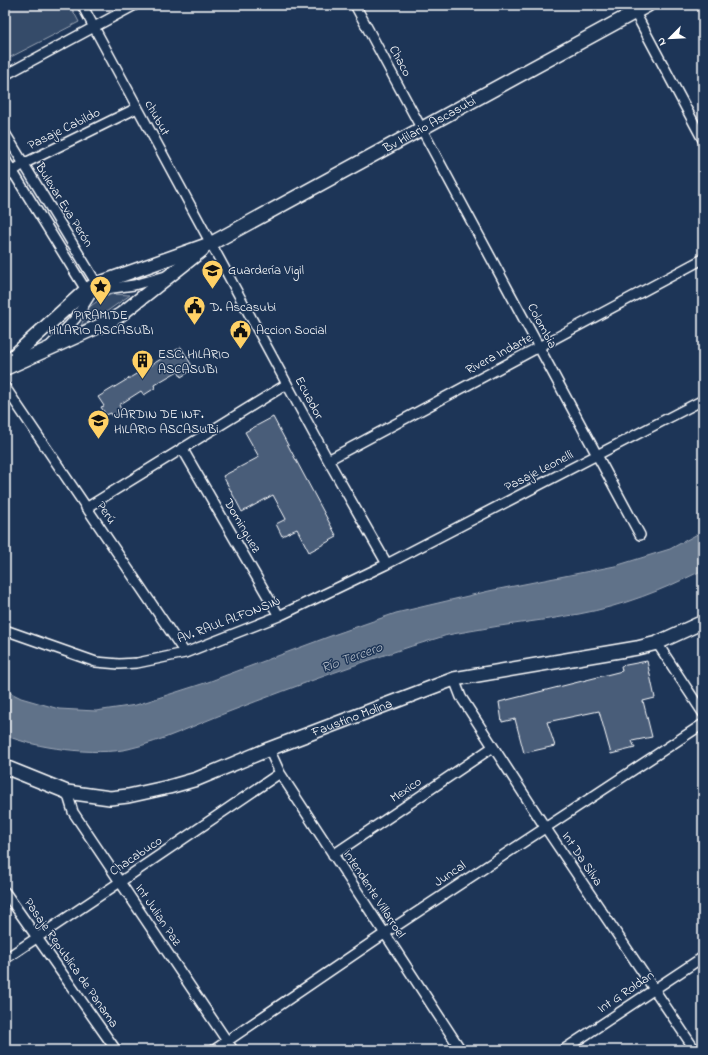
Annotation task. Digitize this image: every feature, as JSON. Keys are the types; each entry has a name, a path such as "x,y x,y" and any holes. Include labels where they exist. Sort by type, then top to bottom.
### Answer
{"main road":[{"name":"Bv Hilario Ascasubi","path":"212,243 422,129 633,8 648,5"},
{"path":"5,369 104,324 120,315 212,243"},
{"path":"5,364 92,288 212,243"},
{"name":"Faustino Molina","path":"5,767 67,792 110,798 162,789 197,780 269,749 454,679 637,648 657,643 703,622"}],"street":[{"name":"chubut","path":"82,5 212,243"},
{"path":"5,75 135,5"},
{"name":"Chaco","path":"355,5 422,129"},
{"path":"633,8 703,140"},
{"name":"Pasaje Cabildo","path":"9,175 23,164 137,108"},
{"name":"Colombia","path":"422,129 640,535"},
{"name":"Bulevar Eva Perón","path":"5,133 92,288"},
{"name":"Bulevar Eva Perón","path":"5,159 9,175 92,288"},
{"name":"Ecuador","path":"212,243 328,460 387,564"},
{"name":"Rivera Indarte","path":"328,460 703,259"},
{"path":"45,351 75,319 92,288 134,285 171,275"},
{"path":"86,508 287,384"},
{"name":"Perú","path":"5,387 185,653"},
{"name":"Pasaje Leonelli","path":"387,564 703,400"},
{"name":"Dominguez","path":"182,448 279,616"},
{"name":"AV. RAUL ALFONSIN","path":"5,630 96,662 119,664 137,663 185,653 279,616 387,564"},
{"path":"657,643 703,713"},
{"name":"Int Da Silva","path":"454,679 461,697 493,747 695,1050"},
{"name":"Juncal","path":"214,1050 384,934 703,724"},
{"name":"Mexico","path":"333,855 493,747"},
{"name":"Intendente Villarroel","path":"269,749 280,773 461,1050"},
{"name":"Chacabuco","path":"5,959 280,773"},
{"name":"Int Julian Paz","path":"67,792 73,812 233,1050"},
{"name":"Pasaje Republica de Panama","path":"5,892 116,1050"},
{"name":"Int G Roldan","path":"563,1050 703,957"}],"shaded area":[{"path":"5,5 70,5 79,22 5,60"},
{"path":"112,294 130,295 106,312 81,326 88,308 99,300"}],"water":[{"name":"Río Tercero","path":"703,531 703,570 673,584 627,602 595,611 442,637 334,673 141,746 100,752 65,750 32,744 5,735 5,690 21,698 59,709 96,711 136,705 208,682 396,613 489,591 615,566 670,549"}],"building":[{"name":"ESC. HILARIO ASCASUBI","path":"181,347 194,369 181,377 178,371 154,385 155,388 144,395 141,391 119,405 122,411 113,417 111,413 106,415 101,407 104,406 98,397"},
{"path":"273,417 337,537 309,552 297,529 282,536 276,524 286,519 273,495 242,512 223,476 259,457 245,432"},
{"path":"647,661 655,698 643,701 652,737 632,741 635,748 611,754 599,711 547,722 555,746 524,753 515,719 502,722 499,702 622,671 621,666"}],"place":[{"name":"Guardería Vigil","path":"212,290"},
{"name":"PIRAMIDE HILARIO ASCASUBI","path":"101,306"},
{"name":"D. Ascasubi","path":"195,326"},
{"name":"Accion Social","path":"241,350"},
{"name":"ESC. HILARIO ASCASUBI","path":"143,380"},
{"name":"JARDIN DE INF. HILARIO ASCASUBi","path":"99,440"}]}
